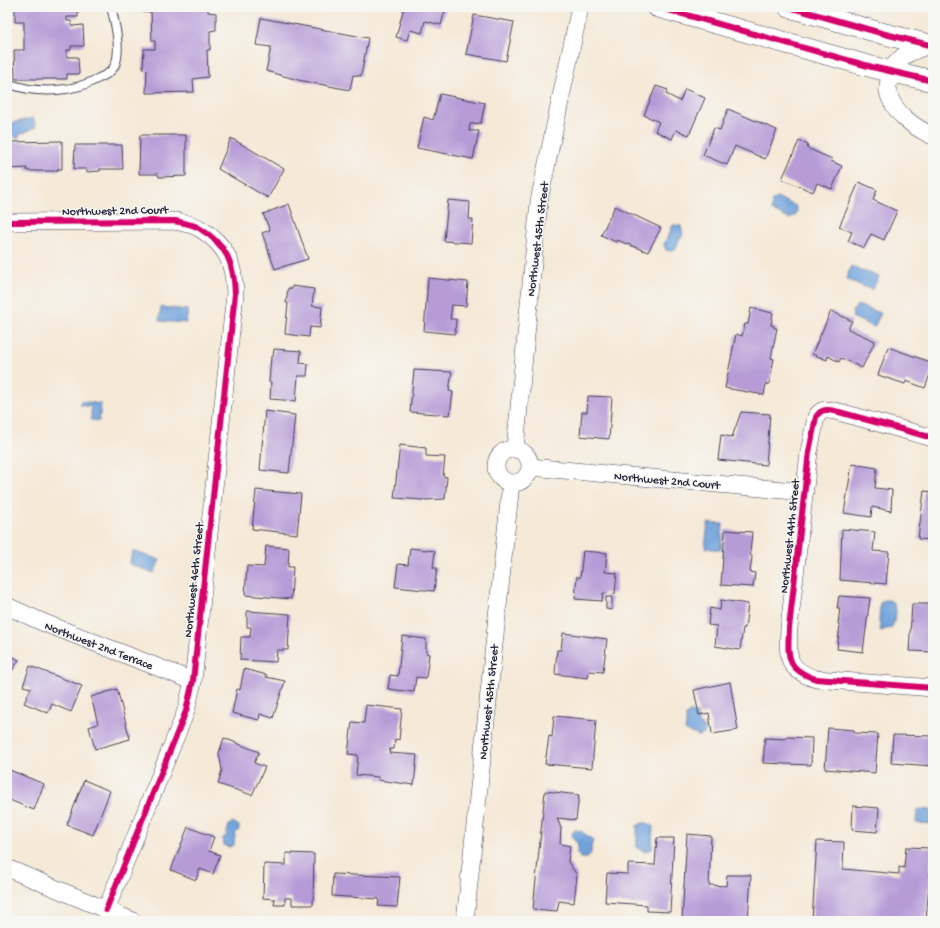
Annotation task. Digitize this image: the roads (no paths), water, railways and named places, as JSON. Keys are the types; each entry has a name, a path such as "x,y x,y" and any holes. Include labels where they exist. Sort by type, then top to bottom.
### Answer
{"street":[{"name":"Northwest 45th Street","path":"515,449 539,201 580,7"},
{"path":"658,7 891,72 933,81"},
{"path":"789,7 813,10 881,34 931,45"},
{"path":"931,45 910,52 898,60 891,72 888,92 897,109 908,122 933,136"},
{"name":"Northwest 2nd Court","path":"7,222 175,220 198,228 218,242"},
{"name":"Northwest 46th Street","path":"106,910 186,711 192,681 235,294 234,274 229,258 218,242"},
{"name":"Northwest 44th Street","path":"933,438 826,409 822,410 816,417 809,452 789,628 788,653 793,666 804,676 816,680 933,688"},
{"path":"515,449 528,458 530,467 528,474 524,479 520,482 511,483 503,480 499,476 496,465 500,455 504,452 515,449"},
{"name":"Northwest 2nd Court","path":"530,467 805,492"},
{"name":"Northwest 45th Street","path":"465,921 511,483"},
{"name":"Northwest 2nd Terrace","path":"7,606 42,622 192,681"},
{"path":"7,868 133,921"}],"lane":[{"path":"7,84 32,89 64,90 94,81 105,75 114,67 118,53 114,18 111,7"}],"water":[{"path":"33,118 36,127 16,138 11,132 12,123"},
{"path":"777,198 796,206 796,215 789,219 771,210 772,201"},
{"path":"673,225 681,226 683,234 682,237 680,237 676,248 671,251 666,250 664,244"},
{"path":"851,266 879,277 872,290 846,279"},
{"path":"857,305 881,313 874,327 852,317 852,311"},
{"path":"161,307 188,310 186,323 159,321"},
{"path":"81,401 101,404 99,421 91,420 91,407 80,405 79,403"},
{"path":"708,523 723,524 721,550 705,548"},
{"path":"133,551 160,560 154,573 129,564"},
{"path":"885,600 893,603 895,606 896,615 891,628 882,631 880,630 881,626 879,622 880,604"},
{"path":"689,712 697,714 699,724 705,728 704,734 698,736 685,730 686,716"},
{"path":"917,809 933,810 933,824 916,823"},
{"path":"233,822 239,826 239,830 235,834 234,845 229,847 224,845 222,839 226,836 229,825"},
{"path":"641,823 647,823 653,826 652,849 645,852 637,848 637,825 639,826"},
{"path":"575,830 581,831 593,840 591,853 587,858 581,858 577,854 578,844 573,839 572,833"}]}
